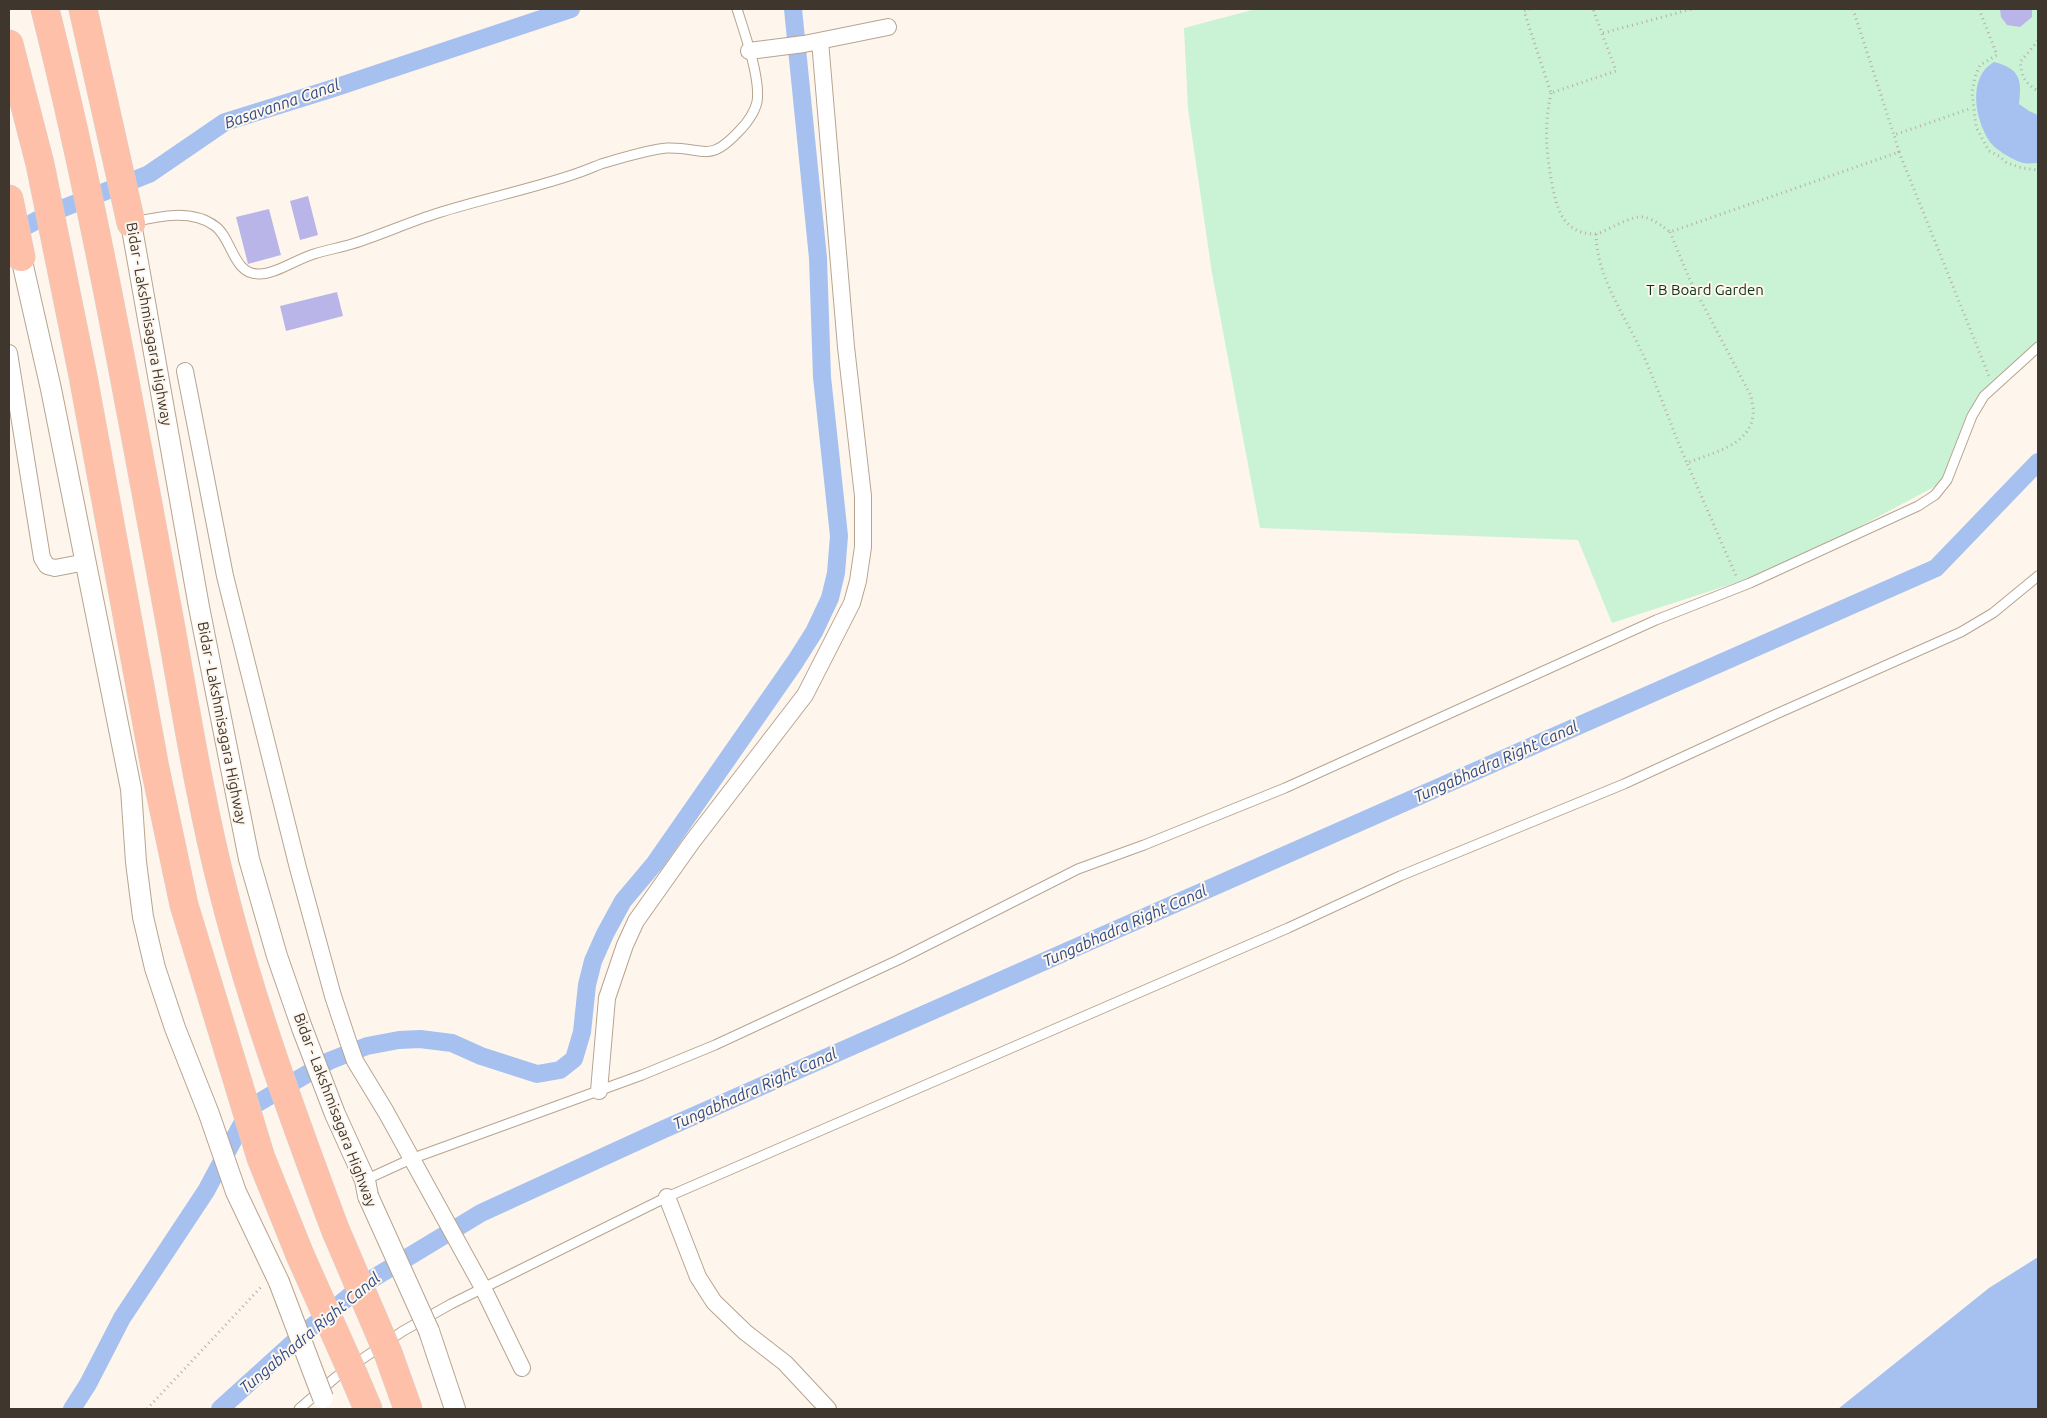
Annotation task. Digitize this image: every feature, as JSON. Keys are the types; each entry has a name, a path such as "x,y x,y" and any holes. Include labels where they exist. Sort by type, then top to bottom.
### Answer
{"highway":[{"path":"45,9 62,78 106,284 223,892 243,966 293,1116 335,1229 388,1353 408,1409"},
{"name":"Bidar - Lakshmisagara Highway","path":"83,9 131,223"},
{"path":"9,44 40,164 85,386 156,768 184,905 261,1158 300,1255 368,1409"},
{"path":"9,199 21,257"}],"street":[{"path":"749,51 812,42 888,27"},
{"path":"599,1091 608,998 624,945 636,921 698,835 805,695 848,610 858,581 863,547 862,496 812,42"},
{"name":"Bidar - Lakshmisagara Highway","path":"131,223 199,607 249,858 277,956 302,1028 366,1188 429,1331 456,1409"},
{"path":"21,257 51,389 131,789 136,862 143,917 155,968 236,1192 277,1277 326,1404"},
{"path":"9,353 42,558 47,566 55,568 86,562"},
{"path":"185,371 225,576 332,996 355,1061 386,1112 472,1267 522,1368"},
{"path":"667,1197 698,1277 714,1302 745,1332 785,1362 828,1409"}],"lane":[{"path":"131,223 165,216 179,215 199,218 215,225 225,235 238,263 248,272 258,274 268,272 300,258 351,244 437,213 572,175 623,158 665,148 705,153 716,151 742,128 752,115 757,101 756,84 749,51 737,9"},
{"path":"366,1188 411,1159 599,1091 715,1044 898,960 1078,870 1285,788 1656,620 1741,587 1918,506 1935,495 1947,480 1972,416 1984,396 2038,347"},
{"path":"299,1409 336,1377 403,1331 483,1288 667,1197 1288,928 1400,876 1624,784 1961,632 1992,613 2038,576"}],"path":[{"path":"1530,9 1524,11 1552,93 1546,122 1546,147 1557,209 1566,222 1576,230 1596,234 1632,217 1645,217 1657,222 1670,232 1685,271 1751,396 1754,414 1746,434 1732,444 1687,463"},
{"path":"1552,93 1616,72 1604,33 1594,9"},
{"path":"1604,33 1692,9"},
{"path":"1853,9 1899,152 1994,387"},
{"path":"1979,9 1997,55 1980,65 1977,71 1972,92 1972,108 1976,127 1989,151 2007,163 2022,168 2038,170"},
{"path":"2038,41 2020,62 2022,76 2038,92"},
{"path":"1894,135 1972,108"},
{"path":"1670,232 1899,152"},
{"path":"1596,234 1596,244 1604,275 1644,358 1741,587"},
{"path":"148,1409 277,1277"}],"green space":[{"name":"T B Board Garden","path":"1256,9 2038,9 2038,342 1984,396 1947,480 1784,567 1612,623 1578,540 1260,528 1212,273 1188,109 1184,28"}],"water":[{"path":"1994,62 2014,72 2020,88 2019,104 2038,115 2038,163 2023,163 2000,151 1990,142 1980,122 1976,99 1977,88 1985,69"},
{"path":"2038,1257 2038,1409 1838,1409 1989,1288"}],"building":[{"path":"2000,9 2032,9 2032,17 2020,27 2007,25 2001,17"},
{"path":"308,196 318,235 300,240 290,201"},
{"path":"269,209 281,255 248,264 236,217"},
{"path":"337,292 343,316 286,331 280,306"}],"waterway":[{"name":"Basavanna Canal","path":"9,235 51,213 149,174 225,122 334,88 571,9"},
{"path":"72,1409 88,1384 122,1318 206,1191 251,1107 329,1061 367,1046 399,1040 420,1039 452,1043 481,1056 537,1074 560,1070 574,1059 582,1032 587,985 593,961 623,901 655,863 814,632 830,598 836,573 839,536 822,377 818,258 793,9"},
{"name":"Tungabhadra Right Canal","path":"220,1409 304,1333 367,1282 481,1213 662,1130 1936,568 2038,462"}]}
